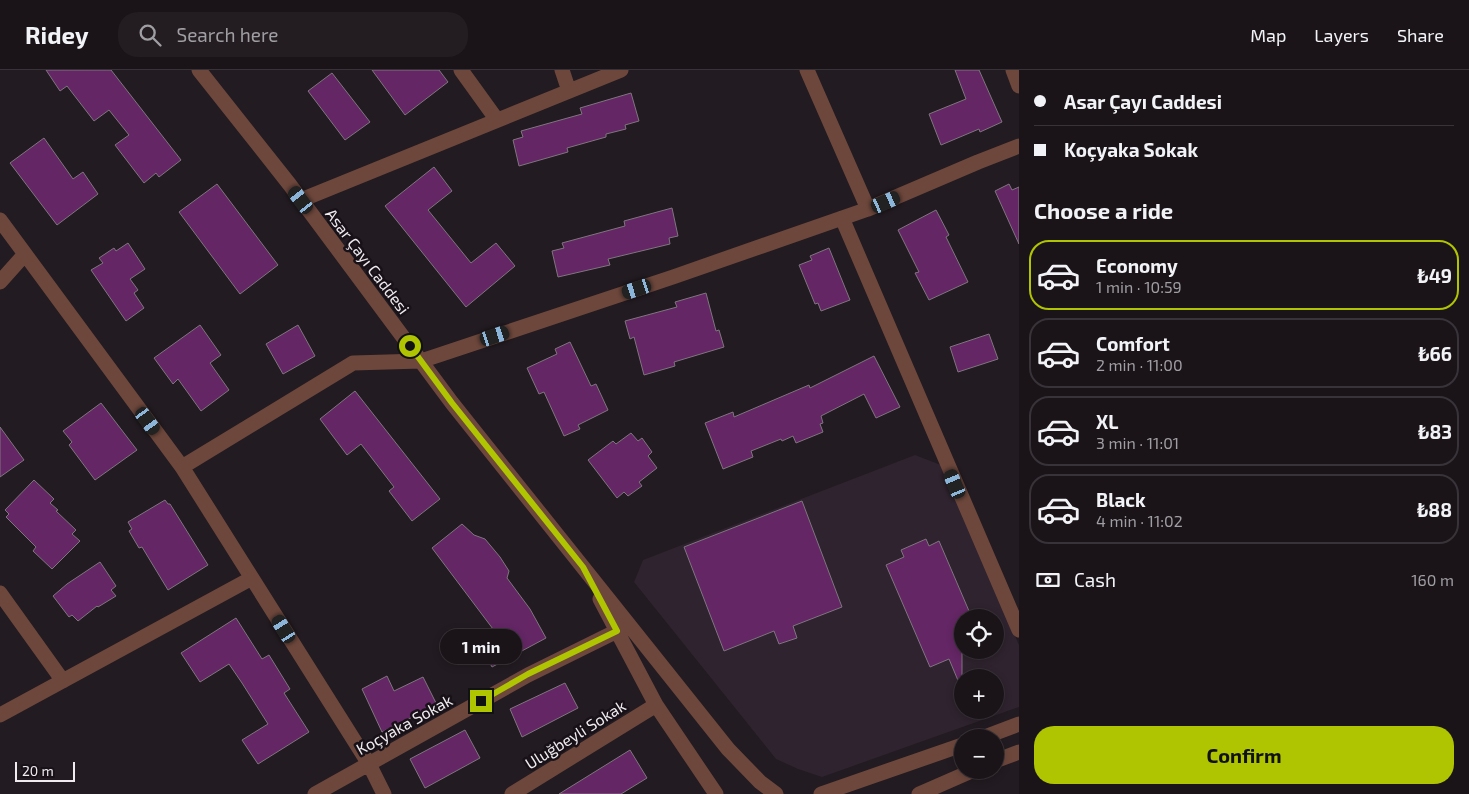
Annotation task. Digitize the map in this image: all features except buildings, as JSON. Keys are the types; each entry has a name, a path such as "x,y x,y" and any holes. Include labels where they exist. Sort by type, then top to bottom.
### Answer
{"street":[{"name":"Asar Çayı Caddesi","path":"199,70 301,200 452,403 583,567"},
{"path":"461,70 496,120"},
{"path":"562,70 569,91"},
{"path":"301,200 621,70"},
{"path":"807,70 868,210"},
{"path":"1013,70 1019,86"},
{"path":"182,467 353,363 421,360 868,210 1019,146"},
{"path":"842,218 1019,630"},
{"path":"0,220 182,467 369,764 384,794"},
{"path":"0,282 25,254"},
{"path":"583,567 656,705 716,794"},
{"path":"583,567 728,749 760,782 776,794"},
{"path":"0,716 252,578"},
{"path":"0,593 63,681"},
{"name":"Koçyaka Sokak","path":"315,794 528,674 617,631"},
{"name":"Uluğbeyli Sokak","path":"512,794 656,705"},
{"path":"1004,730 1019,724"},
{"path":"821,794 954,748"},
{"path":"1004,758 1019,752"},
{"path":"918,794 954,779"}],"shaded area":[{"path":"915,455 941,465 1003,609 954,609 954,659 1004,659 1004,610 1019,645 1019,707 1004,712 1004,669 954,669 954,719 985,719 822,777 776,759 634,582 643,560"}],"route":[{"path":"410,346 452,403 583,567 617,631 528,674 481,701"}]}
